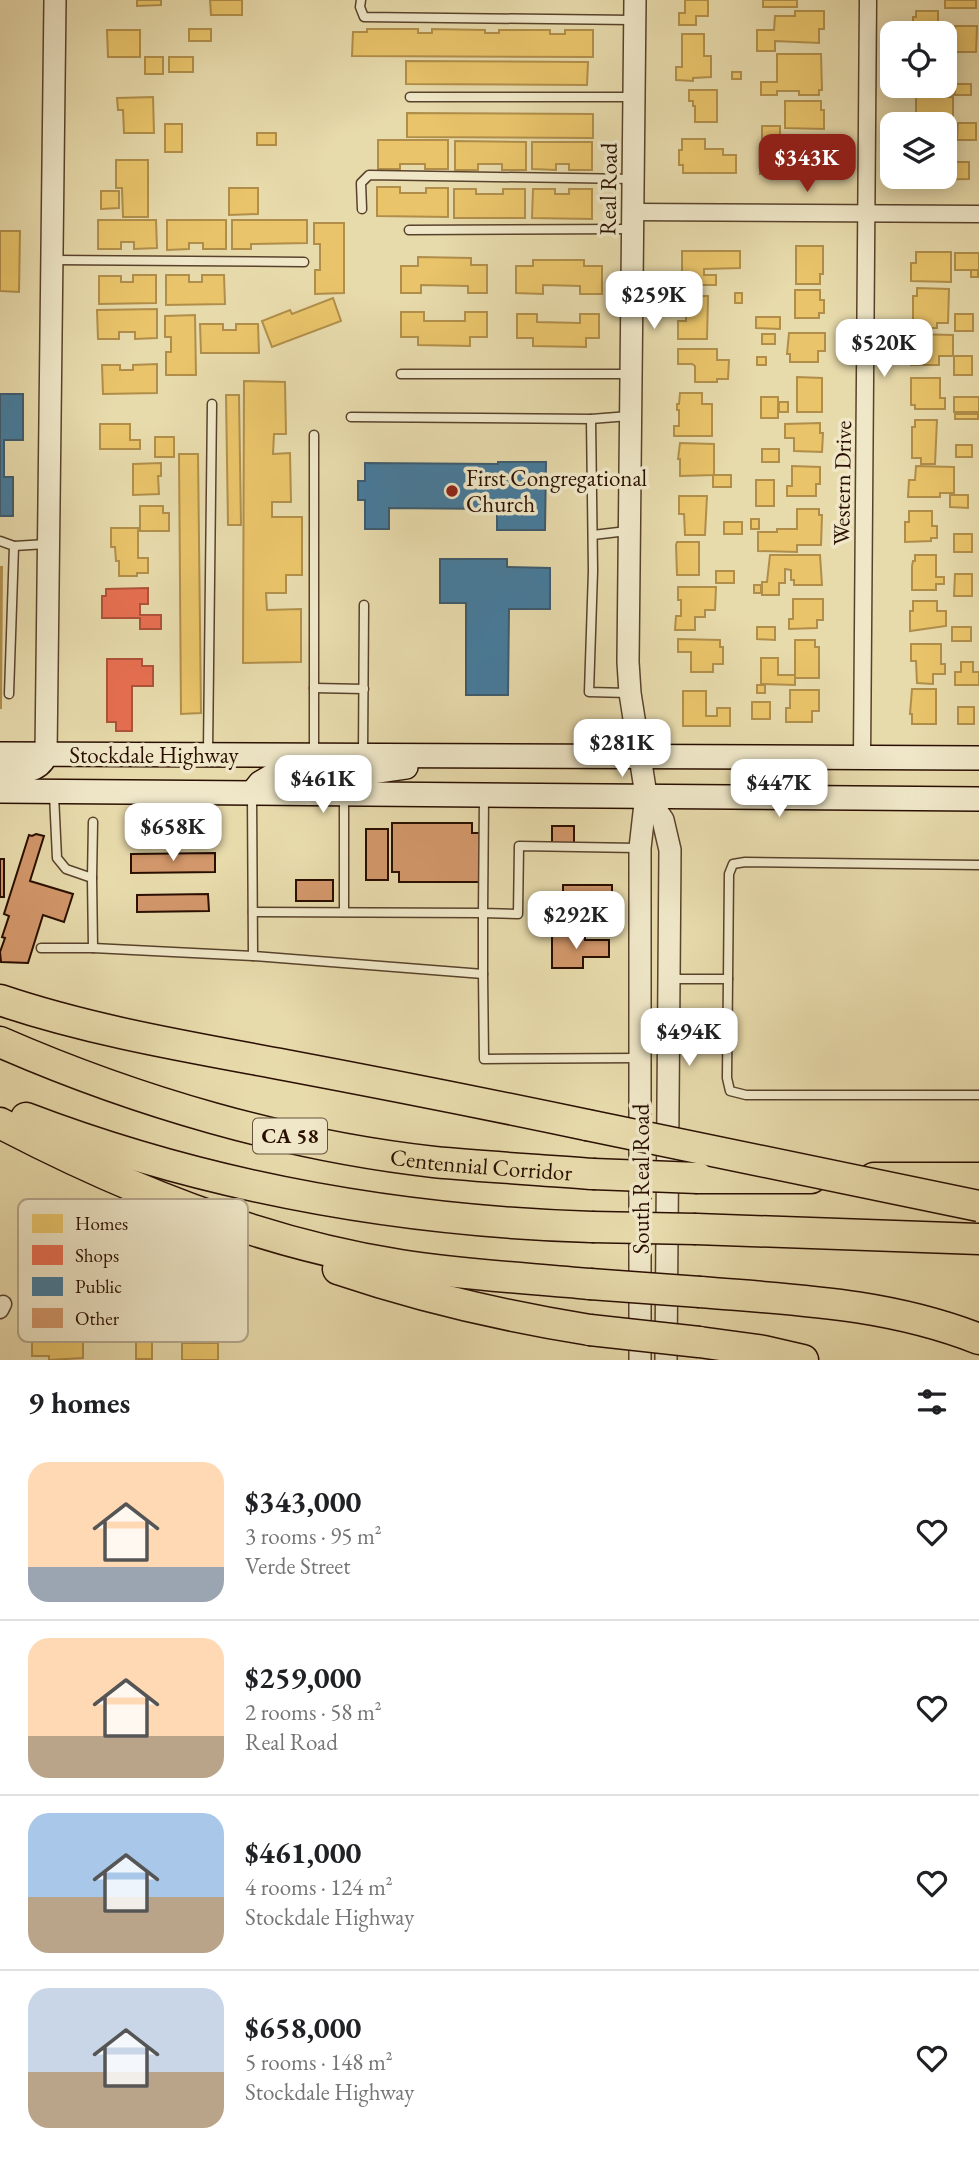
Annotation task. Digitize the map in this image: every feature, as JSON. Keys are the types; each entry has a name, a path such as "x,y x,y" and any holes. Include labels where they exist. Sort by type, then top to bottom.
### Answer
{"highway":[{"path":"0,1000 174,1045 363,1080 979,1206"},
{"name":"Centennial Corridor","path":"0,1042 94,1079 232,1122 321,1143 434,1162 593,1174 698,1178 979,1178"},
{"name":"CA 58","path":"0,1107 109,1147 231,1180 299,1195 426,1215 542,1226 979,1239"},
{"path":"0,1123 82,1163 170,1199"},
{"path":"248,1228 354,1257 446,1271 857,1305 925,1320 979,1339"},
{"path":"248,1233 291,1252 383,1284 476,1309 590,1330 764,1351 803,1360"}],"main road":[{"name":"Stockdale Highway","path":"0,754 979,758"},
{"path":"0,772 37,767 43,763 46,754"},
{"path":"252,793 260,783 272,776 364,774 453,755"},
{"name":"Stockdale Highway","path":"0,791 979,799"}],"street":[{"path":"46,754 55,0"},
{"name":"Western Drive","path":"862,757 868,0"},
{"name":"Real Road","path":"635,10 628,662 640,756"},
{"path":"634,220 867,213 979,214"},
{"name":"South Real Road","path":"640,756 646,795 640,848 640,1360"},
{"name":"South Real Road","path":"646,795 663,820 670,850 666,1360"}],"lane":[{"path":"361,0 360,7 364,17 635,10"},
{"path":"410,97 635,97"},
{"path":"362,209 361,183 369,175 635,179"},
{"path":"409,230 634,220"},
{"path":"52,260 304,262"},
{"path":"401,374 632,374"},
{"path":"208,755 212,404"},
{"path":"351,416 591,419 632,415"},
{"path":"591,419 593,535 589,692 630,693"},
{"path":"314,435 314,755"},
{"path":"593,535 630,530"},
{"path":"0,541 14,546 48,544"},
{"path":"9,694 14,546"},
{"path":"363,756 364,605"},
{"path":"314,688 364,689"},
{"path":"54,792 57,858 66,869 92,878"},
{"path":"252,793 253,956"},
{"path":"344,793 344,912"},
{"path":"484,794 484,1059 640,1058"},
{"path":"93,822 93,948"},
{"path":"253,912 518,914 519,846 640,848"},
{"path":"979,865 733,864 729,874 727,1078 730,1091 746,1095 979,1095"},
{"path":"41,948 253,956 483,974"},
{"path":"669,979 728,979"}],"building: Homes":[{"path":"137,0 161,0 161,5 137,6"},
{"path":"210,0 242,0 242,15 211,15"},
{"path":"685,0 708,0 708,16 696,16 696,25 679,25 679,13 685,13"},
{"path":"763,0 797,0 797,7 763,7"},
{"path":"945,0 976,0 976,8 945,8"},
{"path":"795,11 824,11 824,29 819,29 819,43 775,41 775,51 757,51 757,30 774,30 775,16 795,16"},
{"path":"916,11 938,11 938,21 913,21 913,17 916,17"},
{"path":"957,26 977,26 976,52 957,52"},
{"path":"189,29 211,29 211,41 189,41"},
{"path":"367,29 418,29 418,33 432,33 432,29 485,30 485,33 499,33 499,30 550,30 550,34 565,34 565,30 593,30 593,57 352,56 353,32 367,32"},
{"path":"107,30 140,30 140,57 108,57"},
{"path":"682,34 704,34 704,56 711,56 711,77 693,78 693,81 676,80 676,67 682,67"},
{"path":"777,54 821,54 822,90 819,90 819,95 777,91 777,95 761,95 761,82 777,82"},
{"path":"145,57 163,57 163,74 145,74"},
{"path":"169,57 193,57 193,72 169,72"},
{"path":"406,61 588,62 587,85 406,84"},
{"path":"732,72 741,72 741,79 732,79"},
{"path":"957,84 971,84 971,95 957,95"},
{"path":"689,90 717,90 717,122 695,122 695,106 693,101 689,101"},
{"path":"153,97 154,133 124,133 123,110 118,110 117,98"},
{"path":"916,98 953,98 953,112 916,112"},
{"path":"785,101 821,101 824,129 785,128"},
{"path":"407,113 593,114 593,138 407,137"},
{"path":"958,123 976,123 976,140 957,140"},
{"path":"165,124 182,124 182,152 165,152"},
{"path":"762,126 780,126 780,139 762,139"},
{"path":"257,133 276,133 276,145 257,145"},
{"path":"682,139 705,139 705,149 723,149 723,155 736,155 736,173 683,173 683,165 679,165"},
{"path":"378,140 448,140 448,169 425,169 425,164 400,164 400,169 378,169"},
{"path":"783,140 791,140 791,149 783,149"},
{"path":"455,141 526,142 526,170 502,170 502,164 478,164 478,170 455,170"},
{"path":"532,142 592,142 592,170 569,170 569,164 556,164 556,170 532,169"},
{"path":"793,145 823,145 823,163 818,163 818,174 760,174 760,156 780,157 780,154 793,154"},
{"path":"116,160 148,160 148,217 123,217 122,188 116,188"},
{"path":"957,162 969,162 969,179 957,179"},
{"path":"377,187 400,187 400,193 426,193 426,188 448,188 448,217 377,216"},
{"path":"229,188 258,188 258,214 229,215"},
{"path":"454,189 476,189 476,194 503,194 503,189 525,189 525,218 454,218"},
{"path":"533,189 555,189 555,194 569,194 569,189 592,189 592,219 532,218"},
{"path":"101,191 119,191 119,208 101,209"},
{"path":"98,220 156,220 157,248 134,249 134,242 121,242 121,249 98,249"},
{"path":"167,220 226,220 226,249 203,249 203,243 189,243 189,249 167,250"},
{"path":"232,220 307,220 307,243 251,244 251,249 232,249"},
{"path":"314,223 344,223 344,293 315,294 315,270 320,270 320,244 314,244"},
{"path":"0,231 20,231 19,292 0,291"},
{"path":"796,246 823,246 823,274 820,274 820,284 796,284"},
{"path":"682,251 740,251 740,268 704,269 704,275 716,275 716,285 682,285"},
{"path":"916,252 951,252 951,282 911,281 911,263 916,263"},
{"path":"955,253 979,253 979,270 955,270"},
{"path":"418,257 471,258 471,265 487,265 487,293 468,293 468,286 421,285 421,293 401,293 401,266 418,266"},
{"path":"533,260 584,260 584,266 602,266 602,294 580,294 580,286 543,285 543,294 516,293 516,266 533,266"},
{"path":"971,270 978,270 978,277 971,277"},
{"path":"133,275 156,275 156,303 99,304 99,276 121,276 121,282 133,282"},
{"path":"166,275 189,275 189,282 202,282 202,275 224,275 225,304 166,305"},
{"path":"917,288 949,289 948,323 937,323 937,328 913,328 913,296 917,296"},
{"path":"795,290 820,290 820,300 824,300 824,313 819,313 819,318 795,318"},
{"path":"735,293 742,293 742,303 735,303"},
{"path":"685,296 708,296 707,339 678,339 678,321 686,321 686,314 678,314 678,305 685,305"},
{"path":"333,298 341,321 272,347 262,321 290,310 292,314"},
{"path":"157,309 157,338 135,339 135,332 119,332 119,339 98,339 97,310"},
{"path":"401,312 424,312 424,321 465,321 465,312 487,312 487,337 470,337 470,346 418,345 418,337 401,337"},
{"path":"517,314 537,314 537,322 580,323 580,314 599,314 599,338 586,338 586,347 533,346 533,338 517,338"},
{"path":"955,314 973,314 973,331 955,331"},
{"path":"195,315 196,375 166,375 166,352 171,352 171,337 165,337 165,316"},
{"path":"756,317 780,317 780,329 756,328"},
{"path":"200,324 223,324 223,330 236,330 236,324 258,324 259,353 201,353"},
{"path":"789,333 825,333 825,351 818,351 818,362 790,362 790,354 787,354"},
{"path":"762,334 775,334 775,344 762,344"},
{"path":"911,334 953,335 953,356 939,356 939,365 911,365"},
{"path":"678,349 717,349 717,360 729,360 728,379 695,382 695,366 678,364"},
{"path":"954,356 972,356 972,375 954,375"},
{"path":"757,357 766,357 766,365 757,365"},
{"path":"157,364 157,393 103,394 102,365 120,365 120,370 133,370 133,365"},
{"path":"797,377 822,378 822,412 797,412"},
{"path":"911,378 940,378 940,398 945,398 945,409 915,409 915,405 911,405"},
{"path":"244,381 285,382 286,434 274,434 273,454 290,453 291,502 272,502 272,517 302,517 302,575 286,575 286,593 266,593 267,610 301,609 301,662 243,663"},
{"path":"680,393 702,393 702,404 712,404 712,436 674,436 674,426 679,426 677,404"},
{"path":"226,395 239,395 241,525 228,525"},
{"path":"761,397 778,397 778,418 761,418"},
{"path":"954,397 979,397 979,412 954,412"},
{"path":"779,402 788,402 788,412 779,412"},
{"path":"955,414 978,414 978,419 955,419"},
{"path":"915,420 937,420 935,464 921,464 921,458 912,458 912,427 915,427"},
{"path":"820,423 820,433 823,433 822,452 794,451 794,438 785,438 785,424"},
{"path":"100,424 130,424 130,440 140,440 140,449 100,449"},
{"path":"155,437 174,437 174,457 155,457"},
{"path":"680,443 714,444 714,475 680,476"},
{"path":"956,445 972,445 972,457 956,457"},
{"path":"762,449 779,449 779,462 762,462"},
{"path":"179,454 198,454 201,713 181,714"},
{"path":"161,463 161,476 158,476 159,494 133,495 133,464"},
{"path":"792,466 820,467 820,484 816,484 816,496 787,496 787,486 792,486"},
{"path":"916,466 954,467 954,493 940,493 940,497 908,497 909,480 915,480"},
{"path":"713,475 731,475 731,487 713,487"},
{"path":"756,480 774,480 774,506 756,506"},
{"path":"950,495 968,495 968,508 950,507"},
{"path":"679,496 707,496 705,535 685,535 684,514 679,514"},
{"path":"140,506 163,506 163,513 169,513 169,531 140,531"},
{"path":"797,509 819,509 819,515 822,515 821,545 797,545 797,552 758,551 758,532 797,529"},
{"path":"909,511 932,511 932,526 937,526 937,538 931,538 931,541 905,542 905,522 909,522"},
{"path":"751,519 759,519 759,529 751,529"},
{"path":"724,522 742,522 742,534 724,534"},
{"path":"111,528 138,528 138,558 148,558 148,573 119,576 119,561 116,561 115,547 111,547"},
{"path":"954,534 972,534 972,552 954,552"},
{"path":"677,542 699,542 699,575 677,575"},
{"path":"770,555 820,555 822,585 794,585 791,570 785,569 785,583 779,583 779,595 762,595 762,582 767,582"},
{"path":"915,555 936,555 936,577 944,577 944,584 936,584 936,590 912,590"},
{"path":"2,567 1,708 0,708"},
{"path":"716,571 734,571 734,583 716,583"},
{"path":"955,574 972,574 972,596 954,596"},
{"path":"754,585 761,585 761,593 754,593"},
{"path":"678,587 716,587 715,610 705,610 705,617 695,617 695,630 675,630 676,616 681,616"},
{"path":"793,599 823,599 823,620 817,620 817,628 789,629 789,619 793,619"},
{"path":"913,601 937,601 937,611 946,611 946,626 910,631"},
{"path":"757,627 775,627 775,640 757,639"},
{"path":"952,627 971,627 971,641 952,641"},
{"path":"678,639 720,640 720,647 723,647 723,664 713,664 713,672 691,672 691,652 678,652"},
{"path":"795,640 815,640 815,647 819,647 819,678 795,678"},
{"path":"911,644 941,644 941,664 945,664 945,674 933,674 933,684 917,683 916,661 911,661"},
{"path":"761,658 778,658 778,675 795,675 795,685 761,684"},
{"path":"961,662 973,662 973,672 979,672 979,685 955,685 955,672 961,672"},
{"path":"757,685 765,685 765,693 757,693"},
{"path":"912,689 936,689 936,724 912,724"},
{"path":"790,690 819,690 819,711 812,711 812,722 786,722 786,708 790,708"},
{"path":"683,691 706,691 706,716 717,716 717,708 730,708 730,726 683,726"},
{"path":"752,702 770,702 770,719 752,719"},
{"path":"958,707 974,707 974,724 958,724"},
{"path":"32,1342 83,1342 83,1358 49,1360 49,1356 32,1356"},
{"path":"136,1342 152,1342 152,1359 136,1359"},
{"path":"182,1343 218,1343 218,1360 182,1360"}],"building: Shops":[{"path":"148,588 148,604 140,604 140,615 161,615 161,629 140,629 140,618 102,618 102,596 106,596 106,589"},
{"path":"107,659 142,659 142,666 153,666 153,686 132,686 132,731 116,731 116,722 107,722"}],"building: Public":[{"path":"0,394 23,394 23,440 4,440 4,477 13,477 13,516 0,516"},
{"name":"First Congregational Church","path":"546,462 545,530 497,530 497,509 389,508 389,529 365,529 365,500 358,500 358,481 365,481 365,463"},
{"name":"First Congregational Church","path":"440,559 507,559 507,567 550,568 550,609 509,609 508,695 466,695 466,603 440,603"}],"building: Other":[{"path":"392,823 472,823 472,833 481,833 481,882 399,882 399,872 392,872"},
{"path":"552,826 574,826 574,844 552,844"},
{"path":"366,829 388,829 388,880 366,880"},
{"path":"29,835 44,836 30,881 73,894 64,922 43,915 28,963 1,962 0,952 5,938 2,937 9,916 4,914"},
{"path":"215,853 215,872 131,873 131,854"},
{"path":"0,859 4,859 4,897 0,897"},
{"path":"296,880 333,880 333,901 296,901"},
{"path":"563,885 612,885 612,922 563,922"},
{"path":"208,894 209,911 137,912 137,895"},
{"path":"552,936 585,936 585,940 609,940 609,957 583,957 583,968 552,968"}],"place":[{"name":"First Congregational Church","path":"452,491"}]}
